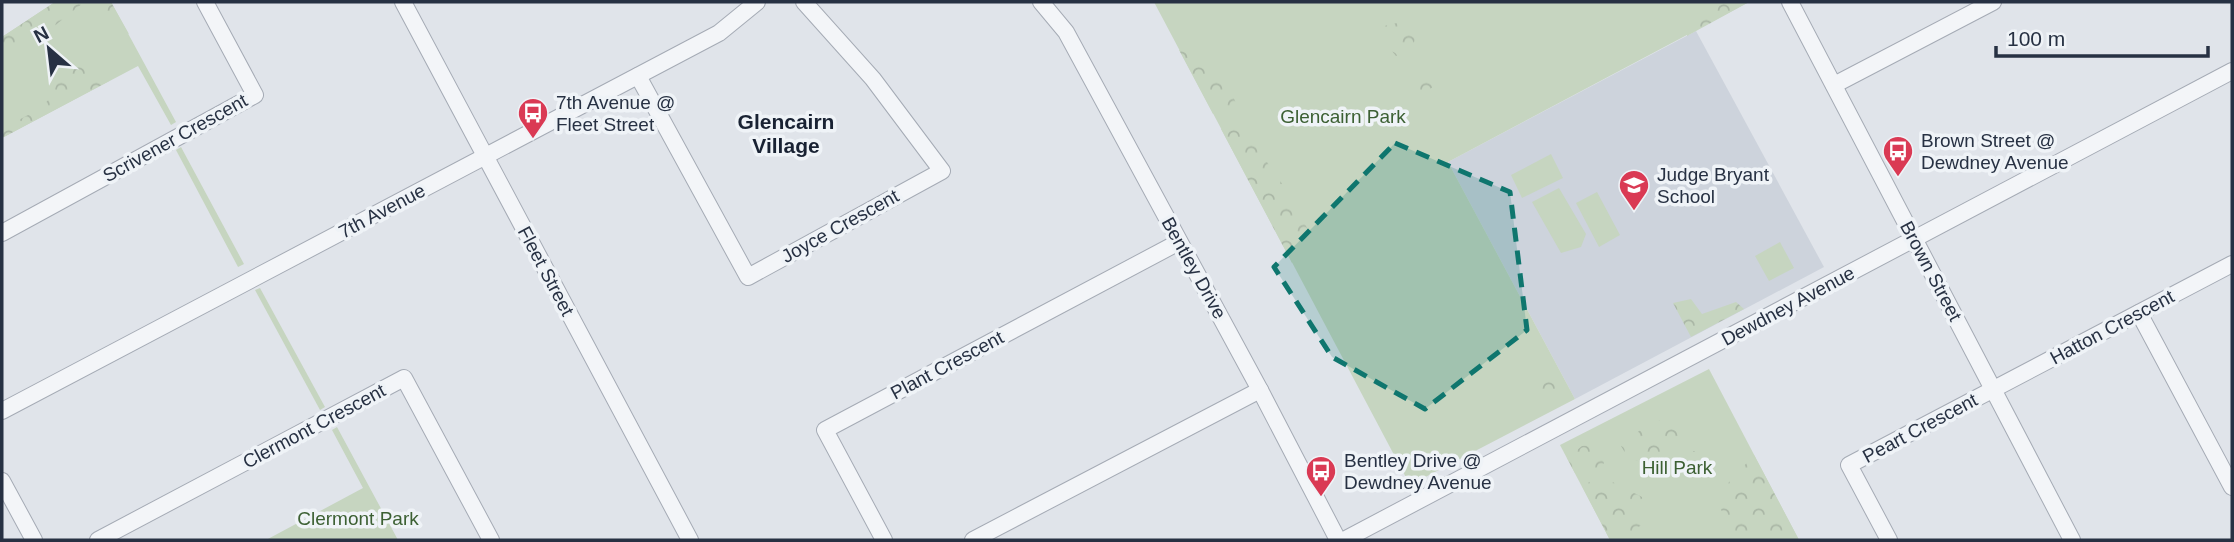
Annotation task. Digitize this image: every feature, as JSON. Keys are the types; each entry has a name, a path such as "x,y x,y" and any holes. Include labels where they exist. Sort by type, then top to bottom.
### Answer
{"street":[{"name":"Scrivener Crescent","path":"2,233 255,95 205,2"},
{"name":"Fleet Street","path":"403,2 690,540"},
{"name":"7th Avenue","path":"2,411 719,33 757,2"},
{"name":"Joyce Crescent","path":"638,76 748,276 942,171 873,79 804,2"},
{"name":"Bentley Drive","path":"1041,2 1066,32 1338,540"},
{"name":"Brown Street","path":"1790,2 2072,540"},
{"path":"1834,85 1993,2"},
{"name":"Dewdney Avenue","path":"1344,540 2232,71"},
{"name":"Plant Crescent","path":"884,540 825,430 1179,242"},
{"name":"Hatton Crescent","path":"1993,390 2232,264"},
{"path":"2138,313 2232,487"},
{"name":"Clermont Crescent","path":"98,540 404,378 491,540"},
{"path":"973,540 1259,390"},
{"name":"Peart Crescent","path":"1889,540 1849,465 1993,390"},
{"path":"2,481 34,540"}],"highlighted area":[{"path":"1395,143 1510,192 1527,330 1425,409 1332,357 1274,267"}],"shaded area":[{"name":"Judge Bryant School","path":"1696,31 1824,267 1575,399 1448,162"}],"green space":[{"path":"55,2 111,2 176,122 171,125 138,66 2,138 2,37"},
{"path":"55,2 111,2 129,34 105,24 97,5 83,3 22,52 2,53 2,37"},
{"name":"Glencairn Park","path":"1154,2 1749,2 1448,162 1575,399 1410,485"},
{"path":"1710,2 1749,2 1687,36 1687,27"},
{"path":"1410,20 1417,30 1412,51 1396,56 1382,39 1384,26"},
{"path":"1179,50 1203,50 1226,81 1236,103 1213,114"},
{"path":"90,60 102,68 109,81 2,138 2,125 22,119 48,100 55,90 61,66"},
{"path":"1423,71 1430,75 1433,87 1420,95 1409,91 1410,81"},
{"path":"1244,121 1256,146 1287,191 1285,204 1299,214 1310,233 1292,263 1221,129"},
{"path":"181,147 244,264 238,267 176,150"},
{"path":"1551,154 1563,178 1522,198 1511,175"},
{"path":"1559,188 1586,234 1581,247 1561,253 1532,202"},
{"path":"1597,192 1620,235 1599,247 1576,203"},
{"path":"1780,242 1794,268 1769,281 1755,256"},
{"path":"260,288 325,407 320,410 255,290"},
{"path":"1691,299 1702,314 1736,302 1744,309 1691,337 1673,303"},
{"name":"Hill Park","path":"1709,369 1799,540 1610,540 1560,445"},
{"path":"1541,370 1559,375 1564,386 1554,403 1540,400 1536,380"},
{"path":"1668,416 1680,429 1673,456 1652,464 1629,459 1621,446 1639,431"},
{"name":"Clermont Park","path":"337,427 398,540 266,540 363,488 332,430"},
{"path":"1599,444 1604,464 1582,475 1575,473 1567,458 1582,446"},
{"path":"1693,451 1708,452 1711,463 1700,477 1690,475"},
{"path":"1754,455 1799,540 1740,540 1722,519 1720,492"},
{"path":"1601,476 1642,497 1645,522 1631,533 1635,540 1610,540 1582,486"}],"place":[{"name":"7th Avenue @ Fleet Street","path":"533,140"},
{"name":"Brown Street @ Dewdney Avenue","path":"1898,178"},
{"name":"Judge Bryant School","path":"1634,212"},
{"name":"Bentley Drive @ Dewdney Avenue","path":"1321,498"}],"district":[{"name":"Glencairn Village","path":"786,133"}]}
